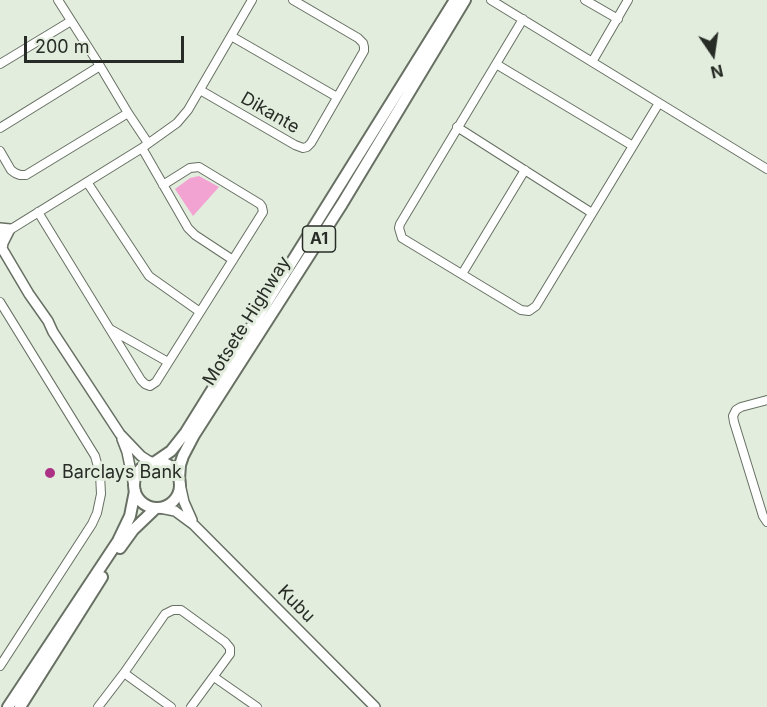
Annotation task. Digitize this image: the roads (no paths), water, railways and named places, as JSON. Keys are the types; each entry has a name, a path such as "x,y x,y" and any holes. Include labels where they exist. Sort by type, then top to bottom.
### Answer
{"highway":[{"name":"Motsete Highway","path":"153,463 171,451 186,432 460,3"},
{"name":"Motsete Highway","path":"180,482 180,465 194,435 342,204 460,3"},
{"path":"153,463 162,462 173,468 180,482"},
{"name":"A1","path":"8,707 118,541 130,516 137,474 141,469 153,463"},
{"name":"A1","path":"21,707 123,543 133,530 158,508 173,501 178,494 180,482"},
{"path":"134,488 142,503 158,508"}],"main road":[{"path":"5,228 1,250 120,434 141,456 153,463"},
{"path":"120,434 127,452 134,488"},
{"name":"Kubu","path":"180,482 184,502 194,525"},
{"name":"Kubu","path":"158,508 175,511 194,525 375,707"}],"street":[{"path":"58,0 128,113 163,185 192,232 233,260"},
{"path":"0,236 5,228 38,213 145,146 177,123 188,110 252,0"},
{"path":"231,36 337,97 364,51 363,43 293,0"},
{"path":"460,3 472,0"},
{"path":"491,0 767,169"},
{"path":"585,0 618,19"},
{"path":"592,62 628,0"},
{"path":"523,20 399,224 402,238 520,310 524,312 533,309 659,103"},
{"path":"0,64 71,21"},
{"path":"496,64 633,146"},
{"path":"0,128 100,66"},
{"name":"Dikante","path":"200,90 303,148 311,143 337,97"},
{"path":"0,151 11,170 20,175 26,175 128,113"},
{"path":"458,127 592,213"},
{"path":"38,213 108,328 145,384 150,386 156,382 263,210 260,204 200,167 190,168 163,185"},
{"path":"462,274 525,170"},
{"path":"87,182 148,276 200,312"},
{"path":"0,302 95,456 100,474 99,507 92,524 0,666"},
{"path":"108,328 168,362"},
{"path":"767,400 741,407 733,416 767,522"},
{"path":"98,707 165,614 173,610 181,610 230,648 230,654 191,707"},
{"path":"124,673 171,707"},
{"path":"214,676 257,707"}],"place":[{"name":"Barclays Bank","path":"50,473"}]}
